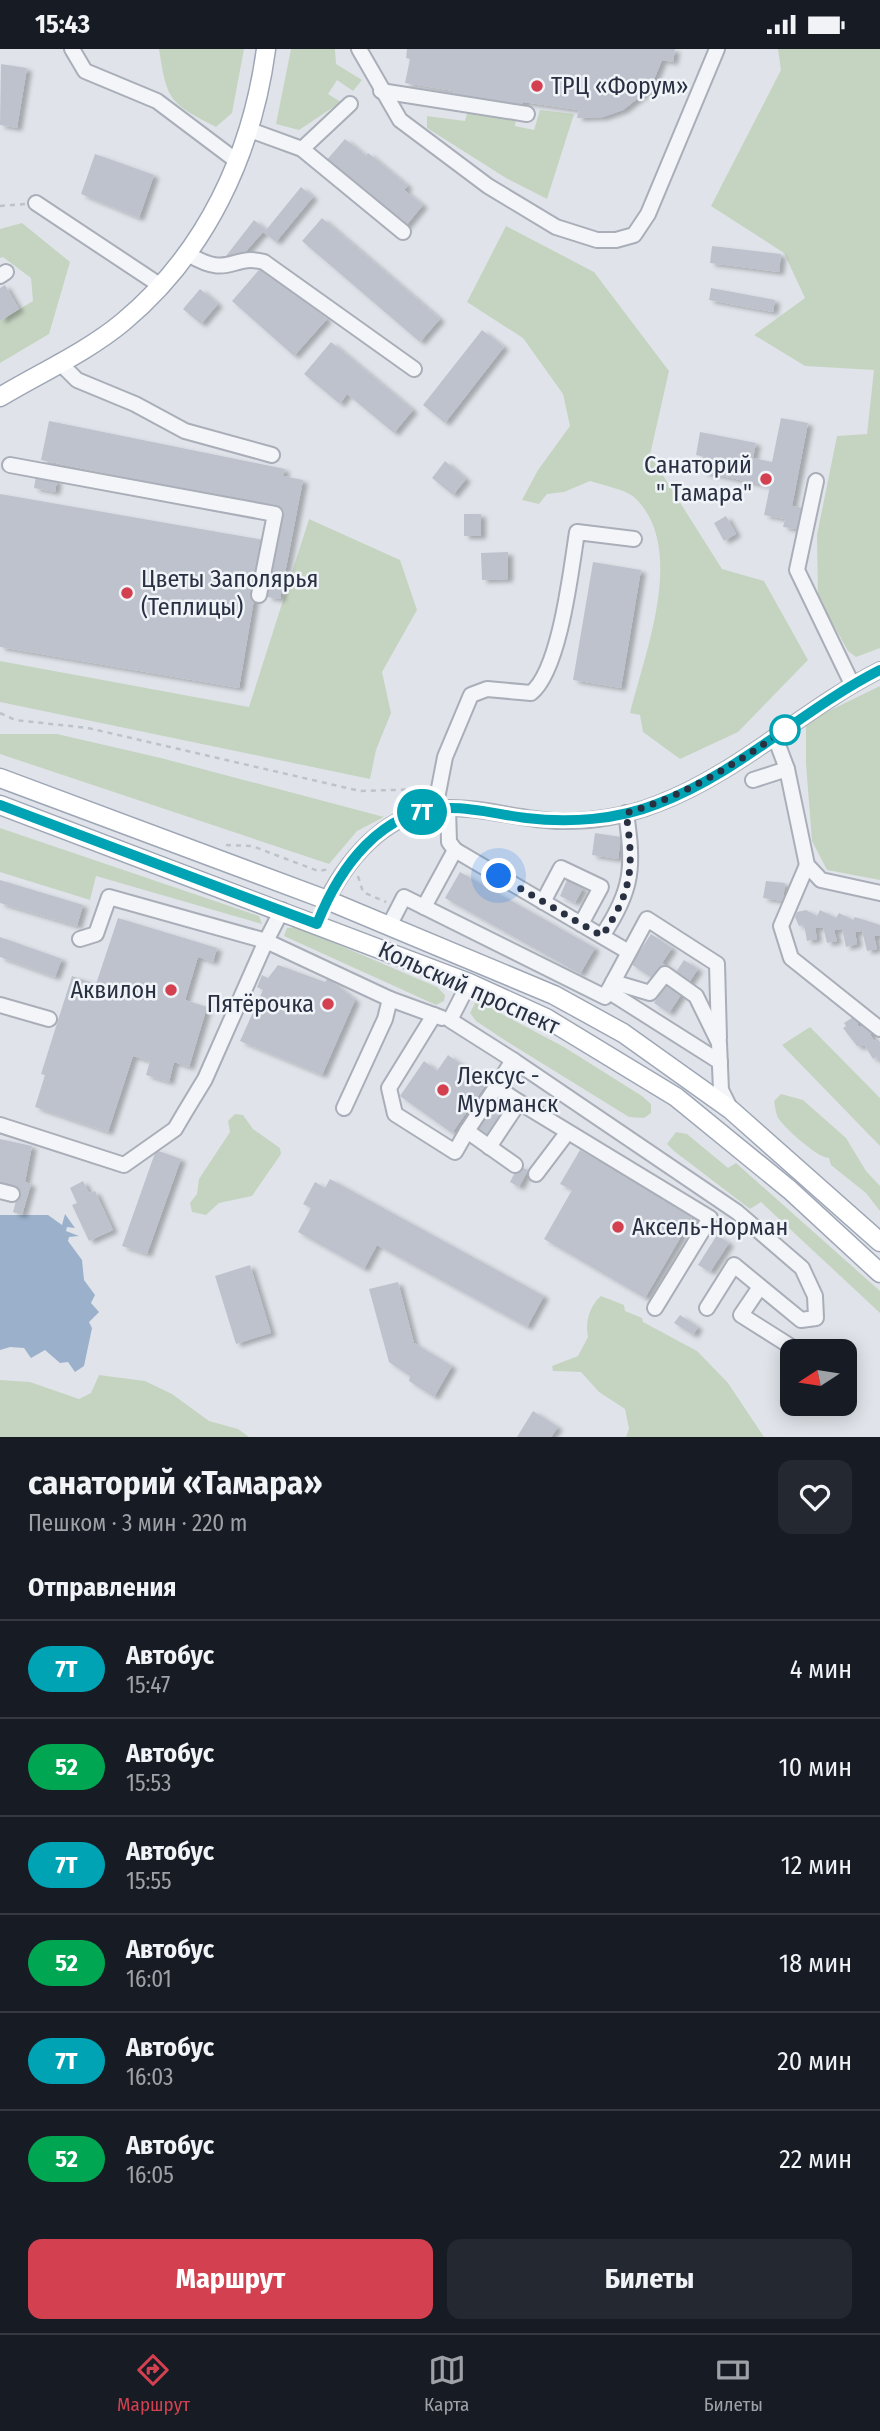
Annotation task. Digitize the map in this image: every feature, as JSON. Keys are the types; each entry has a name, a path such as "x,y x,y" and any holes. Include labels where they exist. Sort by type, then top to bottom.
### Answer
{"main road":[{"path":"0,397 122,323 161,286 188,254 214,213 238,162 250,130 266,49"},
{"name":"Кольский проспект","path":"0,778 327,900 554,995 632,1040 731,1110 880,1242"},
{"name":"Кольский проспект","path":"0,805 469,983 545,1018 676,1097 790,1190 880,1273"},
{"path":"317,924 327,900"}],"street":[{"path":"72,49 85,71 157,101 238,162"},
{"path":"359,49 400,120 488,186 556,227 597,240 616,240 634,235 649,214 717,49"},
{"path":"381,91 527,114"},
{"path":"302,149 350,104"},
{"path":"250,130 302,149 403,232"},
{"path":"36,203 161,286"},
{"path":"188,254 216,268 229,267 252,259 264,262 414,369"},
{"path":"59,362 77,380 135,404 185,431 272,455"},
{"path":"10,465 275,514 259,595"},
{"path":"816,481 797,570 852,684"},
{"path":"627,951 455,850 449,842 438,789 445,757 471,695 487,689 531,693 546,676 566,601 577,532 634,539"},
{"path":"327,900 364,845 389,825 442,808 560,821 626,813 657,804 706,780 852,684 880,670"},
{"path":"775,737 787,769 807,865 821,880 880,893"},
{"path":"753,780 787,769"},
{"path":"602,936 620,909 631,876 626,813"},
{"path":"424,907 455,850"},
{"path":"807,865 781,926 791,958 880,1030"},
{"path":"543,902 561,868 601,887 581,924"},
{"path":"80,939 96,934 110,897 266,941 390,999 450,1020 737,1212 802,1268 815,1296 816,1318 801,1320 734,1265 707,1308"},
{"path":"388,926 404,897 609,990 720,1062"},
{"path":"0,1125 124,1165 175,1129 205,1079 282,910"},
{"path":"595,1019 627,951 647,919 717,964 722,1090 731,1110"},
{"path":"609,990 650,993 665,974 696,996 719,1043"},
{"path":"450,1020 469,983"},
{"path":"344,1108 385,1019 390,999"},
{"path":"0,1005 49,1020"},
{"path":"434,1015 389,1087 396,1114 456,1152 513,1060"},
{"path":"496,1087 567,1133 710,1218 656,1308"},
{"path":"489,1147 519,1102"},
{"path":"467,1131 515,1165"},
{"path":"536,1174 567,1133"},
{"path":"760,1287 741,1315 780,1340"}],"path":[{"path":"0,206 36,203"},
{"path":"0,713 15,720 88,728 360,791 438,789"}],"green space":[{"path":"159,49 244,49 232,113 216,127 179,105 168,90"},
{"path":"291,49 335,49 336,64 362,80 353,91 337,80 328,94 341,102 299,130 276,124"},
{"path":"778,49 880,49 880,648 856,657 848,651 818,597 817,535 837,436 867,434 874,370 805,366 754,335 805,298 784,253 711,206 781,70"},
{"path":"468,110 516,117 515,126 534,130 540,110 574,114 547,199 506,178 427,128 427,116 465,121"},
{"path":"22,223 70,262 49,334 0,363 0,321 33,301 31,278 3,257 0,258 0,229"},
{"path":"506,226 594,272 669,371 650,455 722,569 764,581 808,660 738,732 680,759 643,732 640,715 630,713 658,601 658,544 650,519 631,495 590,481 564,492 547,494 539,504 522,500 538,470 570,426 563,394 523,338 467,302"},
{"path":"309,519 400,560 417,610 382,672 391,713 376,750 370,779 0,702 0,661 249,707"},
{"path":"880,686 880,880 827,870 812,841 806,764 806,722"},
{"path":"0,734 57,734 161,758 384,817 357,831 329,864 0,754"},
{"path":"0,828 259,916 262,924 96,876 90,900 0,872"},
{"path":"297,927 437,987 445,995 444,1001 436,1005 284,936 287,928"},
{"path":"475,1003 483,1004 564,1047 642,1096 651,1104 651,1113 644,1118 629,1117 506,1041 476,1021 470,1013"},
{"path":"810,1027 880,1098 880,1146 782,1045"},
{"path":"781,1094 803,1100 846,1138 866,1171 880,1186 880,1211 866,1193 831,1165 829,1158 809,1148 782,1123 777,1116 774,1101"},
{"path":"235,1114 243,1115 253,1129 280,1148 281,1154 252,1196 219,1203 206,1215 192,1212 190,1203 197,1194 199,1179 230,1132 228,1121"},
{"path":"676,1132 687,1134 728,1168 736,1163 880,1291 880,1313 761,1202 750,1209 674,1151 667,1144"},
{"path":"601,1296 624,1305 625,1311 642,1318 643,1322 697,1351 728,1383 764,1437 626,1437 629,1429 625,1409 599,1392 581,1372 553,1371 552,1366 578,1356 588,1337 587,1326 591,1310"},
{"path":"99,1375 145,1381 172,1394 209,1421 238,1429 249,1437 0,1437 0,1380 30,1382 79,1399 91,1393"}],"water":[{"path":"65,1214 75,1228 67,1227 66,1231 79,1236 69,1237 68,1241 82,1260 84,1280 95,1295 91,1303 99,1312 89,1322 92,1328 84,1366 75,1372 68,1362 60,1363 45,1350 31,1358 24,1348 10,1347 0,1350 0,1215 48,1215 62,1225"}],"building":[{"name":"ТРЦ «Форум»","path":"407,49 675,49 673,62 662,60 650,89 623,110 603,117 577,118 579,110 523,102 522,107 453,96 454,91 405,83 410,59 406,58"},
{"path":"1,64 27,68 17,128 0,125"},
{"path":"345,139 366,156 368,153 408,186 404,190 423,205 405,227 355,182 352,185 325,162"},
{"path":"95,154 154,175 139,218 81,194"},
{"path":"301,187 313,197 276,242 263,232 240,258 226,256 254,220 266,230"},
{"path":"322,218 440,319 420,342 302,241"},
{"path":"712,246 781,254 779,272 710,263"},
{"path":"264,264 327,319 294,356 232,301"},
{"path":"5,285 19,309 0,321 0,288"},
{"path":"711,288 775,300 773,312 709,300"},
{"path":"200,289 218,304 201,324 183,309"},
{"path":"482,330 504,347 445,423 423,405"},
{"path":"331,342 413,410 394,433 347,394 340,404 304,374"},
{"name":"Санаторий \" Тамара\"","path":"781,418 808,423 792,506 802,508 797,529 783,527 785,519 764,515 770,486 702,472 705,457 696,455 700,432 756,443 753,458 772,462"},
{"path":"49,421 285,469 283,476 303,480 280,599 267,597 284,510 41,460"},
{"path":"445,461 466,479 453,495 432,478"},
{"path":"36,476 57,480 55,492 34,488"},
{"name":"Цветы Заполярья (Теплицы)","path":"0,494 264,540 239,688 0,647"},
{"path":"464,514 481,514 481,536 464,536"},
{"path":"726,516 736,534 724,541 714,523"},
{"path":"508,552 508,579 482,580 481,553"},
{"path":"593,562 641,570 621,688 573,680"},
{"path":"595,833 621,837 618,859 592,855"},
{"path":"460,872 595,948 580,974 445,898"},
{"path":"0,880 83,905 77,926 0,903"},
{"path":"567,880 583,888 575,903 560,896"},
{"path":"766,881 785,883 783,901 763,898"},
{"path":"806,910 817,916 820,910 836,918 839,913 853,920 855,917 880,925 880,935 874,936 877,949 867,951 862,931 855,932 857,944 846,947 842,929 834,930 837,941 827,943 823,927 815,928 817,939 807,941 804,925 799,926 795,917 797,912"},
{"path":"118,918 217,948 213,962 198,957 185,1000 207,1007 189,1067 174,1062 169,1082 146,1075 150,1061 133,1056 108,1132 35,1107 45,1075 41,1074 72,976 96,984"},
{"path":"651,934 672,948 662,963 676,972 684,960 698,969 669,1013 654,1003 667,982 655,974 652,978 631,964"},
{"path":"0,937 62,959 55,977 0,957"},
{"path":"278,965 325,982 328,978 355,1000 322,1075 240,1041 263,990 257,987 262,975 268,978"},
{"path":"858,1014 861,1021 857,1023 859,1027 869,1024 874,1032 870,1034 874,1041 878,1039 880,1042 880,1063 876,1057 873,1059 865,1046 857,1046 843,1028 846,1026 844,1023"},
{"name":"Лексус - Мурманск","path":"448,1055 487,1083 452,1133 400,1096 424,1061 437,1071"},
{"path":"491,1109 500,1115 485,1138 476,1131"},
{"path":"0,1139 32,1146 25,1182 31,1184 22,1215 13,1212 19,1189 0,1185"},
{"path":"156,1150 181,1159 147,1254 122,1246"},
{"name":"Аксель-Норман","path":"580,1150 693,1216 645,1298 544,1239 572,1190 560,1184"},
{"path":"518,1166 528,1170 519,1187 510,1182"},
{"path":"330,1179 544,1296 527,1327 377,1245 364,1269 298,1232 311,1208 303,1204 315,1182 325,1188"},
{"path":"83,1181 89,1193 95,1191 113,1230 89,1241 72,1205 77,1203 70,1188"},
{"path":"717,1235 729,1243 710,1272 698,1265"},
{"path":"250,1265 271,1333 236,1344 215,1276"},
{"path":"398,1282 414,1343 452,1366 434,1397 409,1381 410,1376 389,1362 369,1289"},
{"path":"680,1315 698,1327 693,1335 674,1323"},
{"path":"533,1411 558,1427 551,1437 517,1437"}],"bus line":[{"name":"7Т","path":"0,805 317,924 328,897 364,845 389,825 414,814 435,809 474,810 560,821 626,813 657,804 706,780 852,684 880,670"}],"place":[{"name":"ТРЦ «Форум»","path":"537,86"},
{"name":"Санаторий \" Тамара\"","path":"766,479"},
{"name":"Цветы Заполярья (Теплицы)","path":"127,593"},
{"name":"Аквилон","path":"171,990"},
{"name":"Пятёрочка","path":"328,1004"},
{"name":"Лексус - Мурманск","path":"443,1090"},
{"name":"Аксель-Норман","path":"618,1227"}],"route":[{"path":"499,876 602,936 620,909 631,876 632,855 626,813 657,804 706,780 789,727 785,730"}]}
